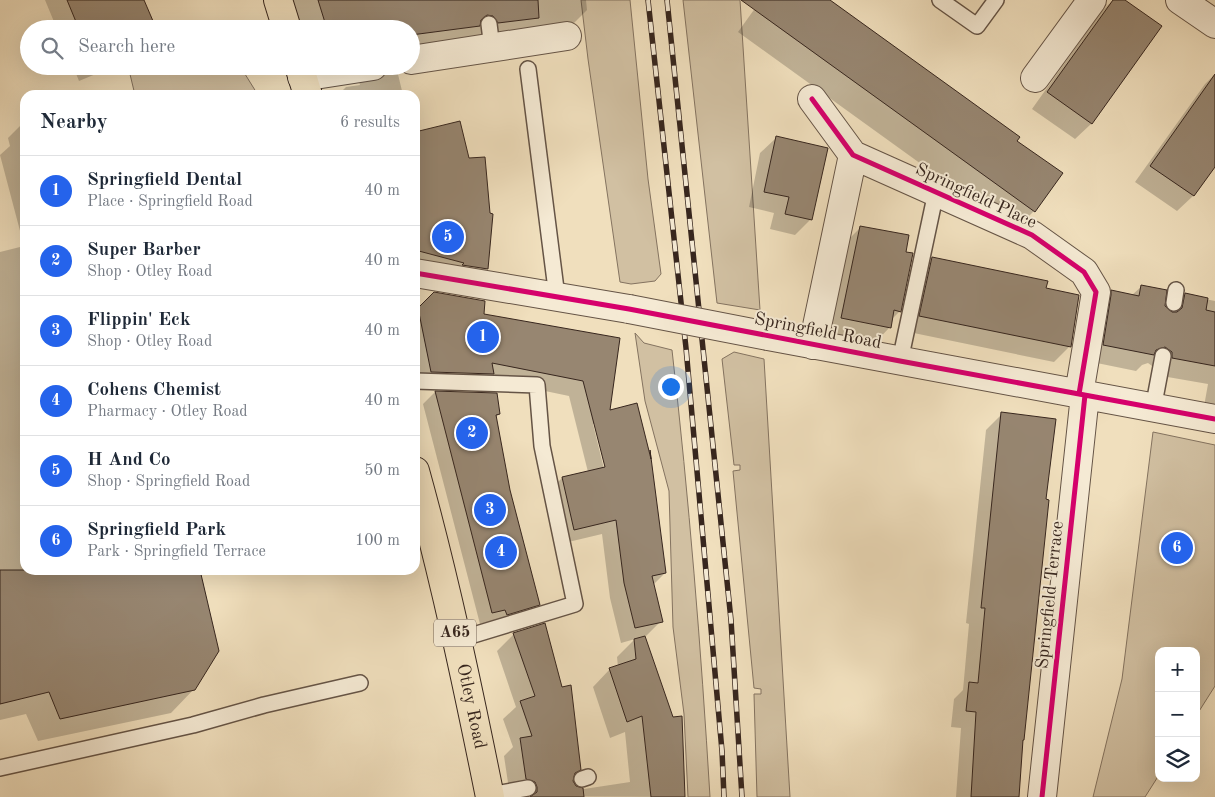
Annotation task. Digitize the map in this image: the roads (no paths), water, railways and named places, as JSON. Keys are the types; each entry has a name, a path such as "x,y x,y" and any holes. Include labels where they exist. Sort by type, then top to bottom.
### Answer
{"main road":[{"path":"278,0 284,20"},
{"name":"Otley Road","path":"420,489 438,553 478,732 490,796"}],"street":[{"path":"1035,78 1092,0"},
{"path":"1180,0 1215,24"},
{"path":"420,57 491,36 567,36"},
{"path":"303,80 328,75"},
{"name":"Springfield Place","path":"812,99 853,155 1032,235 1084,272 1096,292 1082,394"},
{"path":"813,344 853,155"},
{"name":"Springfield Road","path":"420,273 629,309 1153,409 1215,419"},
{"name":"Springfield Terrace","path":"1042,797 1082,394"}],"lane":[{"path":"940,0 977,26 996,0"},
{"path":"528,69 557,296"},
{"path":"900,361 936,192"},
{"path":"1153,409 1163,356"},
{"path":"420,381 537,385 542,446 575,604 457,640"},
{"path":"0,768 193,725 264,705 360,683"},
{"path":"490,796 528,788"}],"railway":[{"path":"648,0 686,348 722,751 724,797"},
{"path":"667,0 731,620 742,797"}],"place":[{"name":"H And Co","path":"448,237"},
{"name":"Springfield Dental","path":"483,337"},
{"name":"Super Barber","path":"472,433"},
{"name":"Flippin' Eck","path":"490,510"},
{"name":"Springfield Park","path":"1177,548"},
{"name":"Cohens Chemist","path":"501,552"}]}
